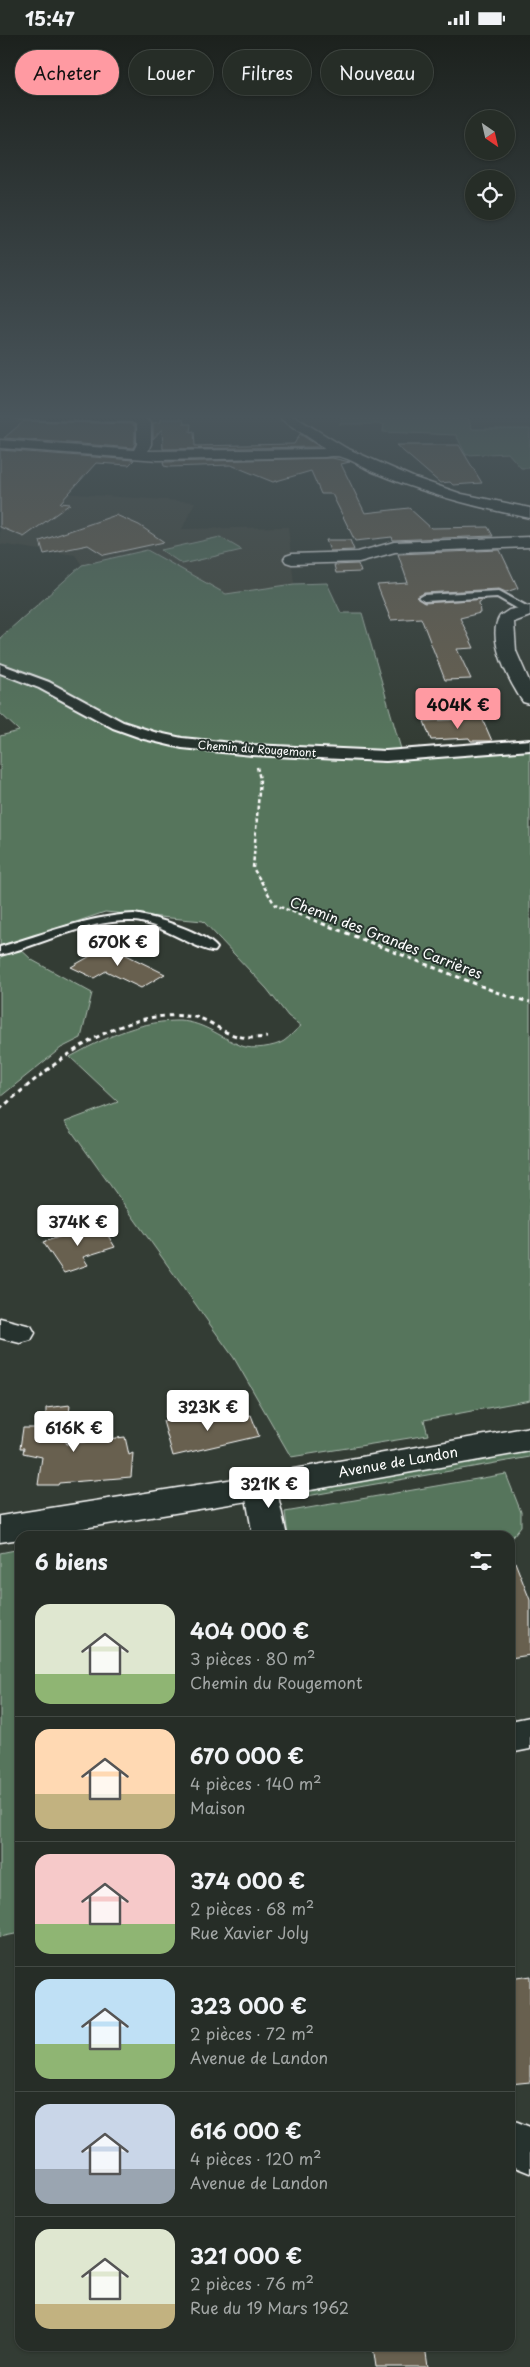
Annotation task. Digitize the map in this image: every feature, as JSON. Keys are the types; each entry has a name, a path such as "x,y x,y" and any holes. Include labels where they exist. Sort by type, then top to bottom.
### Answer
{"street":[{"path":"292,559 359,557 394,547 530,542"},
{"path":"529,611 506,620 503,630 508,653 517,677 530,698"},
{"name":"Chemin du Rougemont","path":"0,668 44,685 118,725 150,736 182,743 252,750 386,756 530,745"},
{"name":"Avenue de Landon","path":"0,1529 260,1487 530,1439"},
{"path":"260,1487 269,1531"},
{"path":"515,1736 530,1733"},
{"path":"515,2144 530,2151"}],"lane":[{"path":"424,598 499,594 529,611"},
{"path":"0,951 70,928 129,918 150,919 168,925 211,948"}],"path":[{"name":"Chemin des Grandes Carrières","path":"252,750 260,779 253,868 275,905 509,997 530,1002"},
{"path":"0,1109 60,1058 104,1031 163,1018 192,1017 205,1019 232,1035 251,1039 268,1037"}],"shaded area":[{"path":"0,524 184,524 182,529 288,527 294,584 225,594 147,550 82,565 75,555 0,544"}],"green space":[{"path":"220,537 242,550 182,564 161,550"},
{"path":"147,550 226,594 294,584 327,583 341,613 362,613 403,756 530,749 530,1400 424,1420 428,1435 291,1457 234,1358 65,1122 118,1102 70,1057 120,1033 161,1022 185,1021 202,1026 242,1046 257,1048 280,1043 301,1026 288,1016 267,989 203,921 105,912 14,943 32,960 92,993 81,1038 61,1048 0,1097 0,736 19,731 0,713 0,670 140,729 65,692 0,665 0,638 82,565"},
{"path":"530,1450 530,1457 290,1499 287,1495"},
{"path":"506,1474 521,1512 521,1526 515,1534 515,1531 287,1531 285,1512"},
{"path":"15,1550 15,1934 0,1937 0,1553"}],"building":[{"path":"0,524 42,524 24,537 0,527"},
{"path":"90,524 136,524 164,542 104,555 88,545 44,554 40,541"},
{"path":"347,524 426,524 431,528 488,527 493,536 393,540 392,537 355,541"},
{"path":"326,540 350,540 354,550 330,551"},
{"path":"500,550 518,588 506,592 499,589 424,593 417,597 424,603 486,599 479,602 480,613 460,618 474,648 457,649 471,679 445,680 421,618 391,620 377,585 408,583 398,554"},
{"path":"358,564 361,572 336,573 334,565"},
{"path":"482,718 492,741 471,741 469,738 431,740 424,721"},
{"path":"108,946 165,974 141,988 106,971 94,978 71,967"},
{"path":"101,1224 115,1247 83,1257 88,1265 64,1273 43,1242"},
{"path":"70,1405 66,1444 125,1437 129,1455 133,1453 131,1477 59,1483 58,1485 38,1485 42,1457 23,1453 24,1448 20,1448 23,1428 46,1428 46,1408"},
{"path":"230,1410 234,1419 251,1415 259,1436 173,1456 163,1421 185,1416 186,1420"},
{"path":"515,1562 530,1600 530,1655 515,1657"},
{"path":"530,1976 530,2082 515,2084 515,1978"},
{"path":"374,2351 426,2351 428,2367 376,2367"}]}
